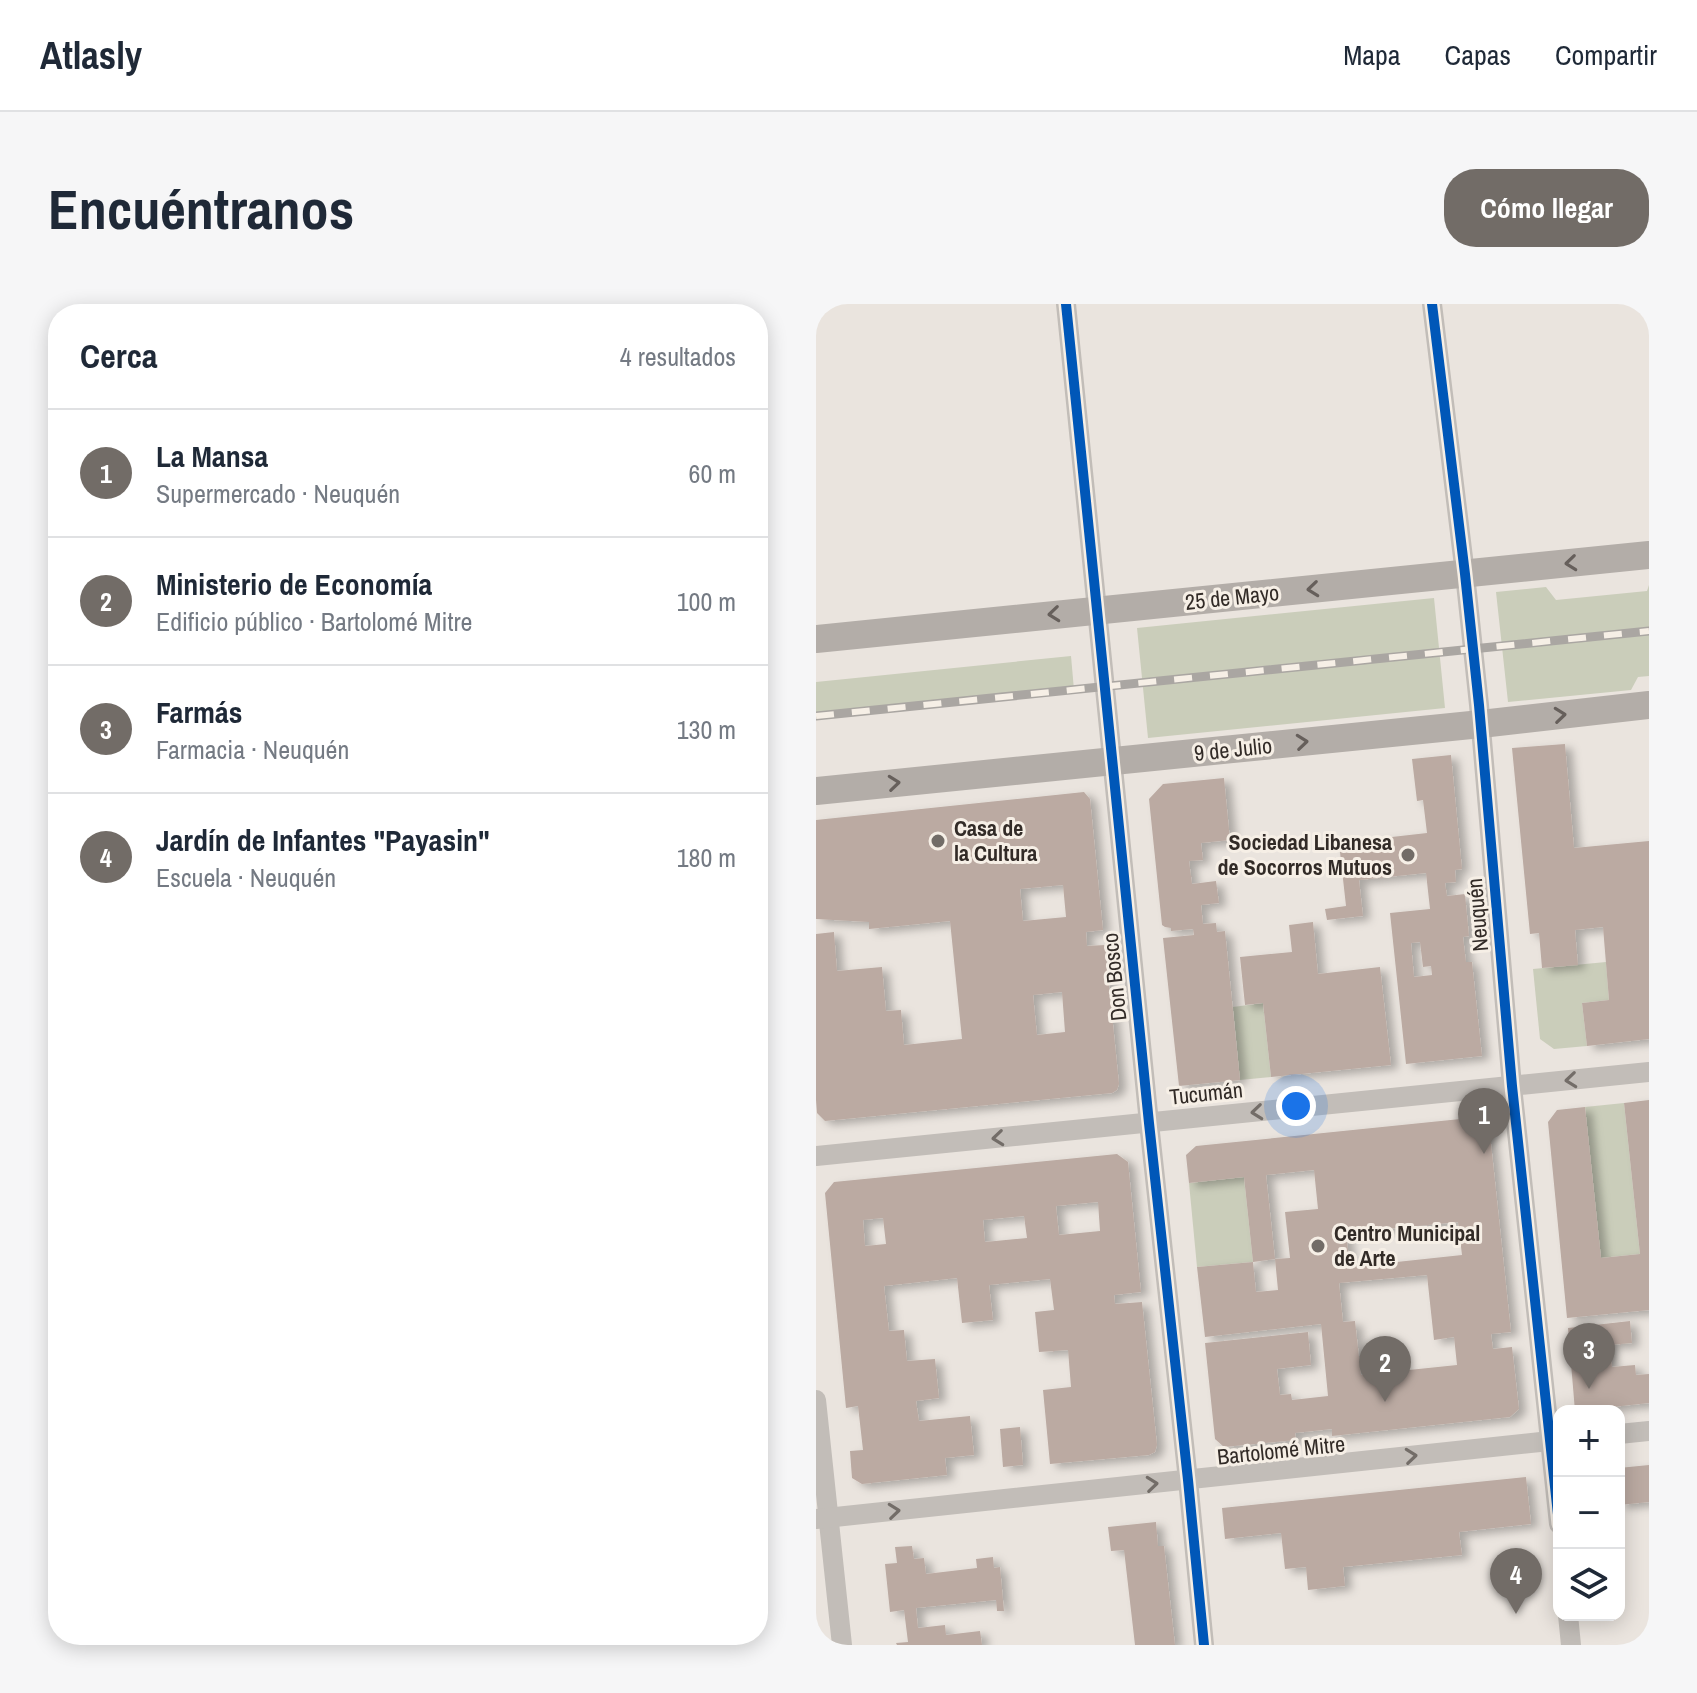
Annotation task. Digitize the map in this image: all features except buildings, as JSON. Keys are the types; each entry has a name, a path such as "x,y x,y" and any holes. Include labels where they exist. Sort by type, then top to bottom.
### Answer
{"main road":[{"name":"25 de Mayo","path":"816,639 1649,555"},
{"name":"9 de Julio","path":"816,791 1649,705"}],"street":[{"name":"Don Bosco","path":"1066,304 1204,1645"},
{"name":"Neuquén","path":"1432,304 1481,724 1512,1086 1553,1424"},
{"name":"Tucumán","path":"816,1156 1649,1072"},
{"path":"816,1400 823,1519 842,1645"},
{"path":"1625,1433 1649,1431"},
{"name":"Bartolomé Mitre","path":"823,1519 1553,1441"},
{"path":"1569,1621 1571,1645"}],"green space":[{"path":"1649,585 1649,676 1638,677 1631,690 1508,702 1496,592 1546,587 1556,600 1647,591"},
{"path":"1434,598 1445,708 1148,738 1137,628"},
{"path":"1071,656 1074,690 816,717 816,682"},
{"path":"1606,962 1609,1000 1582,1003 1587,1046 1554,1049 1540,1039 1533,969"},
{"path":"1263,1003 1271,1077 1240,1080 1233,1007"},
{"path":"1624,1103 1640,1254 1601,1258 1585,1107"},
{"path":"1244,1177 1253,1262 1197,1267 1189,1183"}],"railway":[{"path":"816,716 1649,631"}],"cycle path":[{"path":"1066,304 1204,1645"},
{"path":"1432,304 1479,705 1512,1086 1554,1477"}],"place":[{"name":"Casa de la Cultura","path":"938,841"},
{"name":"Sociedad Libanesa de Socorros Mutuos","path":"1408,855"},
{"name":"La Mansa","path":"1484,1154"},
{"name":"Centro Municipal de Arte","path":"1318,1246"},
{"name":"Farmás","path":"1589,1389"},
{"name":"Ministerio de Economía","path":"1385,1402"},
{"name":"Jardín de Infantes \"Payasin\"","path":"1516,1614"}]}
